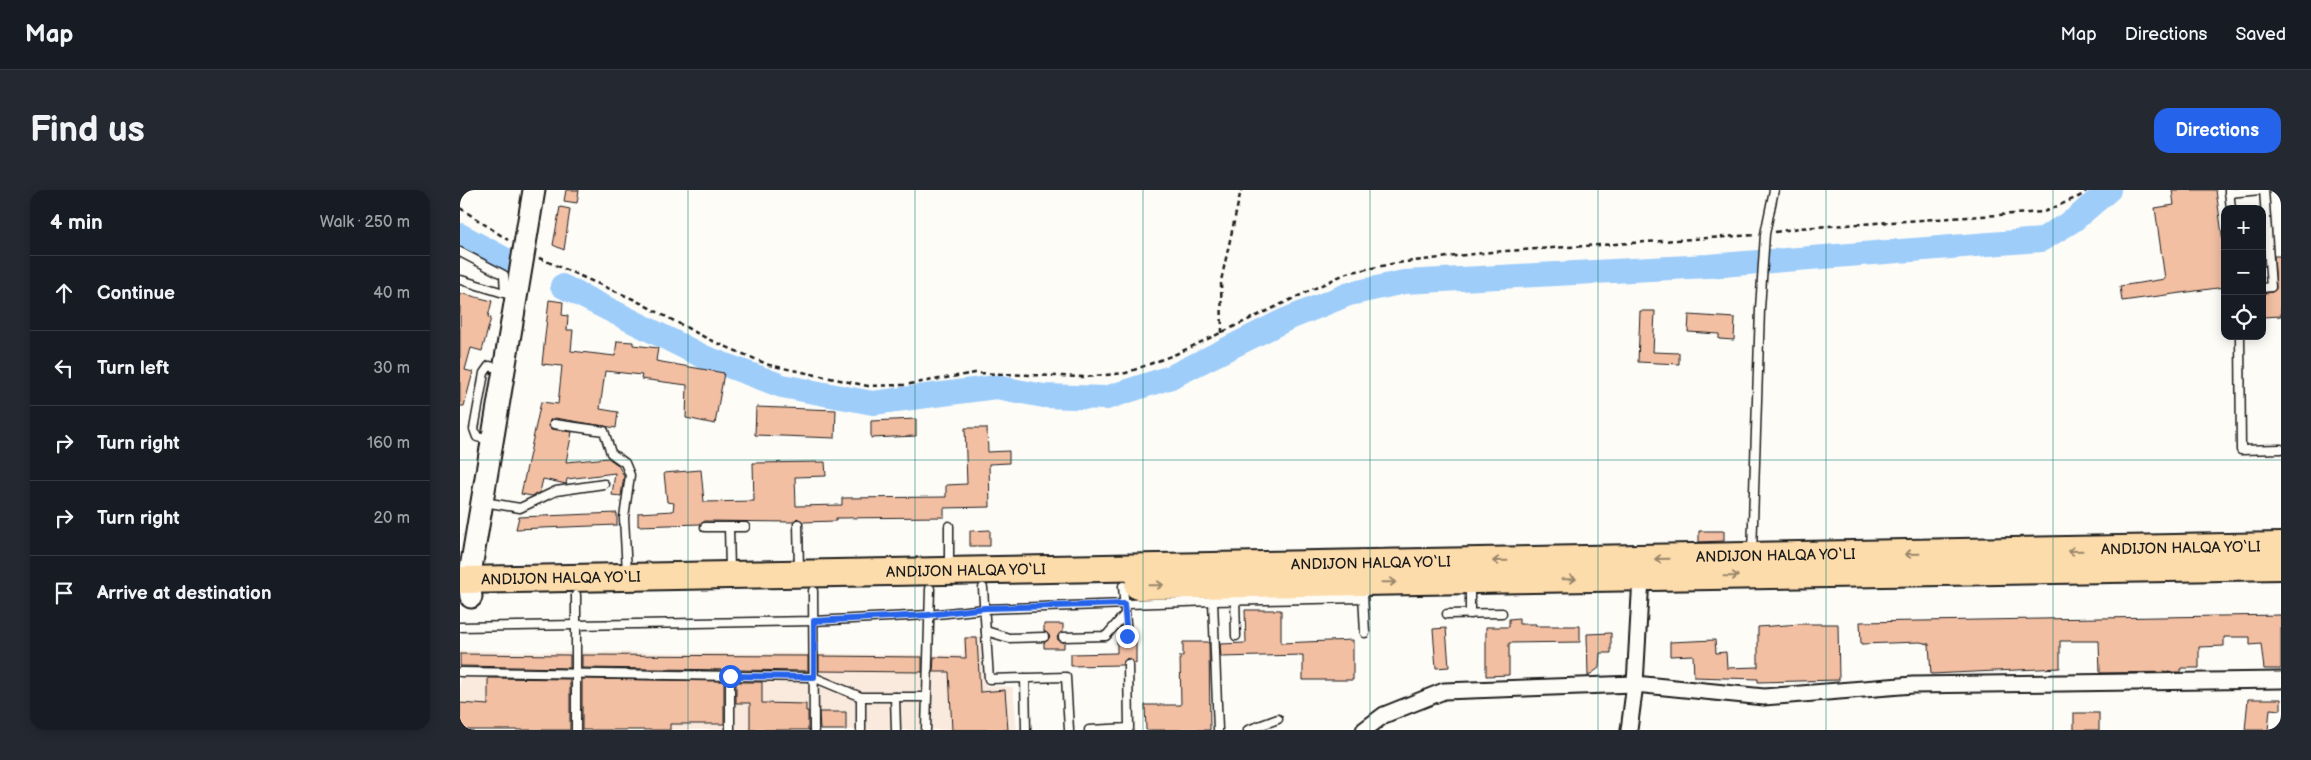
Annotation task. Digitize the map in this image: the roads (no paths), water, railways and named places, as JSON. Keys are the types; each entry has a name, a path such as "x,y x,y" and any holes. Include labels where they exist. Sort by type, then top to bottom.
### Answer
{"highway":[{"name":"ANDIJON HALQA YO‘LI","path":"465,589 576,595 806,582 949,570 2281,546"},
{"name":"ANDIJON HALQA YO‘LI","path":"465,589 628,577 730,575 806,582 930,589 984,598 1363,590 1470,580 2281,566"}],"main road":[{"path":"465,589 505,369 514,291 524,251 534,190"}],"street":[{"path":"1629,730 1635,684 1641,578"},
{"path":"1364,730 1384,715 1444,691 1635,684 1764,697 1913,685 2281,680"}],"lane":[{"path":"1752,557 1760,309 1765,235 1774,190"},
{"path":"2231,205 2229,191 2263,190 2271,287 2266,288"},
{"path":"460,252 504,275 514,291"},
{"path":"461,280 514,291"},
{"path":"2240,340 2242,450 2281,449"},
{"path":"554,424 604,431 611,453 625,463 630,475 624,518 628,577"},
{"path":"482,502 520,508 556,491 604,484"},
{"path":"798,524 806,582 814,621 814,730"},
{"path":"949,526 949,570"},
{"path":"705,527 745,527"},
{"path":"730,527 730,575"},
{"path":"1470,580 1470,614"},
{"path":"926,730 930,589"},
{"path":"1363,590 1364,633"},
{"path":"1224,593 1236,636"},
{"path":"1218,730 1224,593"},
{"path":"576,595 576,730"},
{"path":"1124,595 1127,636"},
{"path":"460,626 814,621 928,615 984,598 989,679 1066,677 1069,730"},
{"path":"1446,614 1502,613"},
{"path":"1064,637 1106,636 1124,614"},
{"path":"986,632 1009,638 1044,637"},
{"path":"1089,730 1129,729 1128,664"},
{"path":"460,672 814,677 861,697 926,697"},
{"path":"730,676 730,730"},
{"path":"1024,678 1026,730"},
{"path":"861,697 861,730"},
{"path":"895,697 896,730"},
{"path":"1248,730 1278,719"}],"waterway":[{"path":"562,286 704,357 782,386 873,403 996,387 1044,396 1106,398 1171,377 1285,320 1349,294 1404,282 1708,266 2041,240 2074,220 2109,190"},
{"path":"460,235 512,263"}]}
